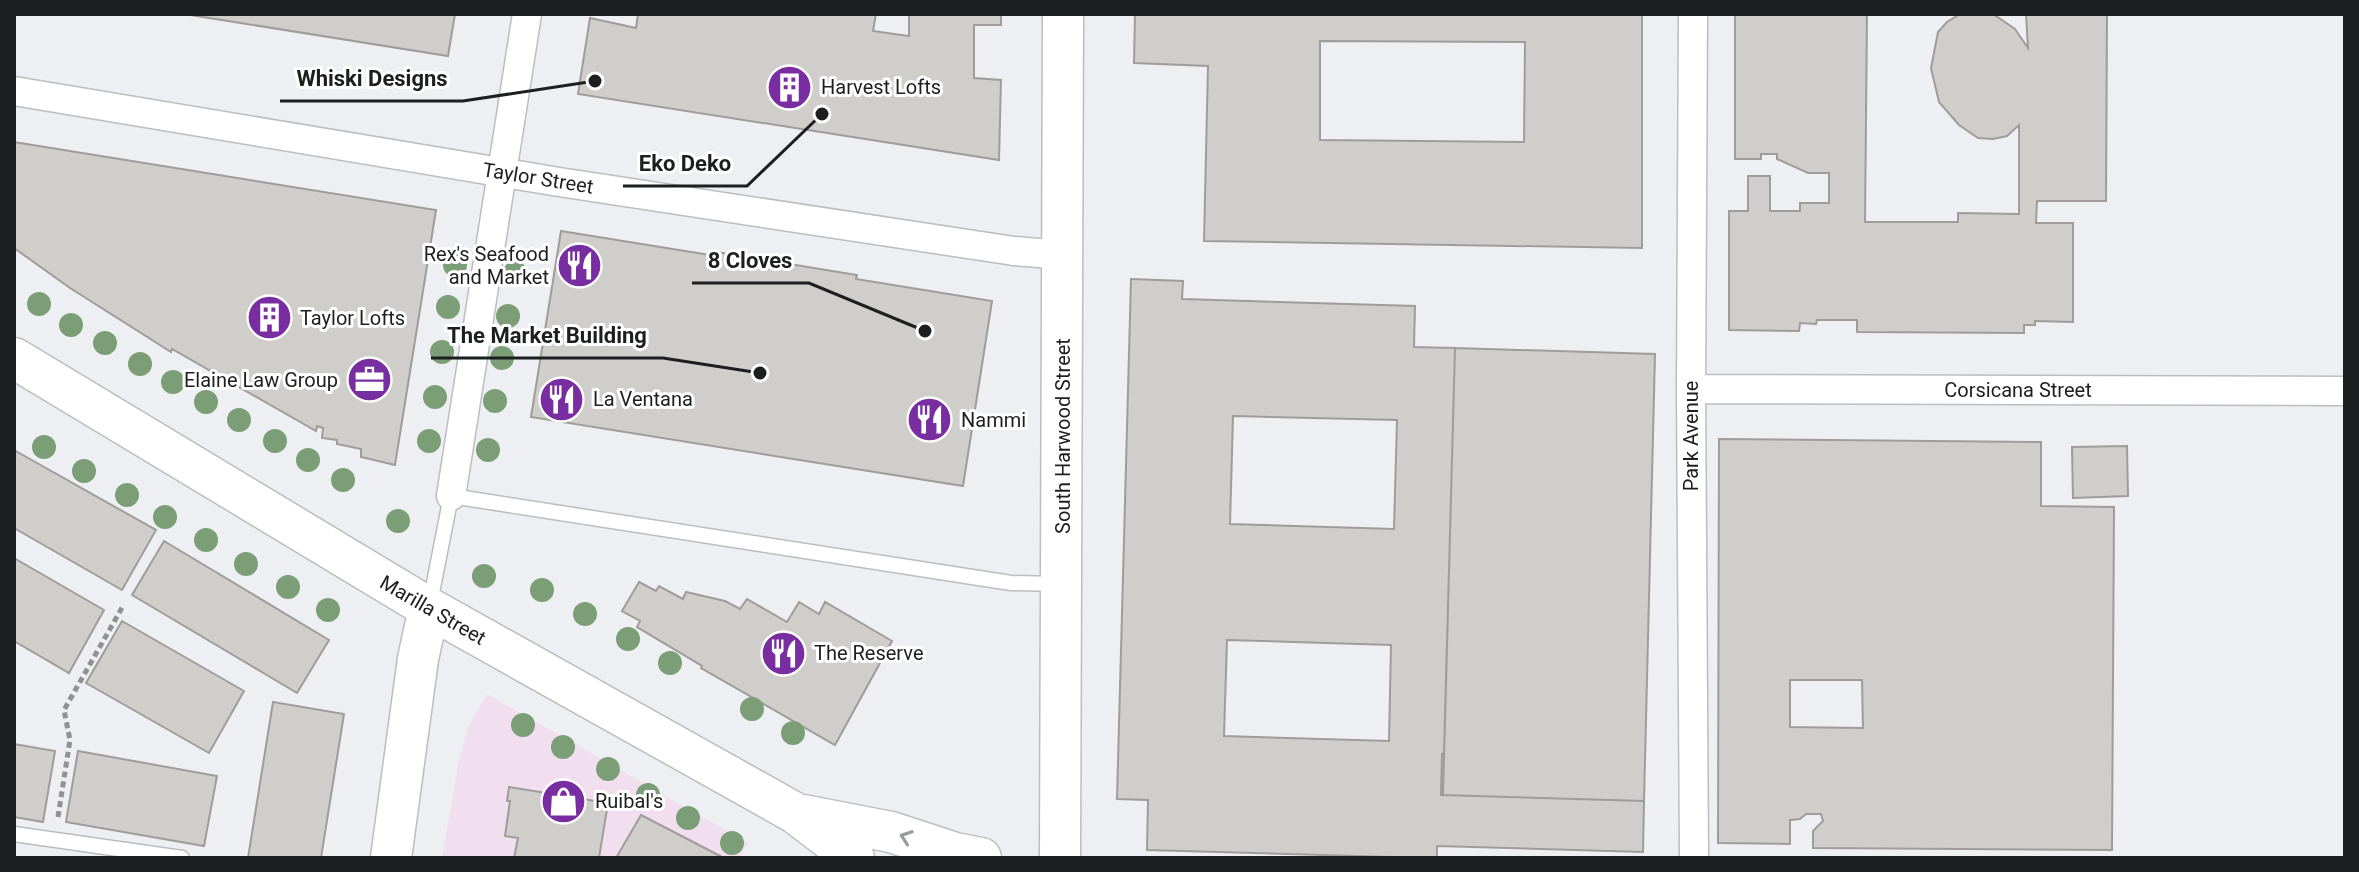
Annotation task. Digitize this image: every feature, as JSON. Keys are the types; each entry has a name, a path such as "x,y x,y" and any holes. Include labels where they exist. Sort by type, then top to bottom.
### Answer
{"main road":[{"name":"South Harwood Street","path":"1060,858 1063,14"},
{"name":"Marilla Street","path":"14,358 429,608 795,813 854,858"},
{"path":"391,858 418,659 429,608"},
{"path":"795,813 891,832 955,853 981,858"}],"street":[{"path":"451,496 527,14"},
{"name":"Park Avenue","path":"1693,14 1691,389 1694,858"},
{"name":"Taylor Street","path":"14,91 502,172 1014,251 1063,255"},
{"name":"Corsicana Street","path":"1691,389 2345,391"}],"lane":[{"path":"429,608 451,496 1011,583 1063,584"},
{"path":"14,834 182,858"}],"path":[{"path":"54,840 70,740 64,710 123,606"}],"shaded area":[{"name":"Ruibal's","path":"487,694 748,843 739,858 442,858 459,760 469,725"}],"building":[{"path":"184,14 455,14 448,56"},
{"name":"Harvest Lofts","path":"638,14 876,14 873,31 909,36 909,14 1001,14 1001,25 974,25 974,78 1001,80 999,160 578,94 590,18 636,28"},
{"path":"1135,14 1642,14 1642,248 1204,241 1208,66 1134,63","holes":["1320,41 1525,42 1524,142 1320,140"]},
{"path":"1735,14 1867,14 1865,222 1958,222 1958,213 2019,214 2019,125 2007,136 1993,139 1978,138 1959,125 1939,102 1931,68 1938,32 1960,14 1993,14 2015,29 2028,48 2026,14 2107,14 2106,201 2037,201 2036,223 2073,223 2073,322 2035,321 2035,325 2024,325 2024,333 1857,332 1857,320 1800,323 1799,331 1729,330 1729,211 1748,211 1748,176 1770,176 1770,211 1800,211 1800,203 1829,203 1829,173 1808,173 1777,159 1777,154 1761,154 1761,159 1735,159"},
{"name":"Taylor Lofts","path":"14,142 436,210 395,465 361,457 361,449 322,438 323,428 317,426 316,431 172,349 171,352 70,288 14,248"},
{"path":"561,231 716,256 716,252 992,301 963,486 531,417"},
{"path":"1131,279 1183,281 1182,299 1415,306 1414,347 1455,348 1441,795 1644,801 1643,852 1437,846 1437,858 1426,858 1147,850 1148,800 1117,799","holes":["1233,416 1397,420 1394,529 1230,524","1227,640 1391,645 1389,741 1224,736"]},
{"path":"1455,348 1655,354 1644,801 1443,795"},
{"path":"1719,439 2041,442 2041,506 2114,507 2112,850 1813,848 1813,831 1823,821 1821,814 1806,814 1800,819 1790,820 1790,844 1718,843","holes":["1790,680 1862,680 1863,728 1790,727"]},
{"path":"2127,446 2128,496 2073,498 2072,447"},
{"path":"14,450 156,530 122,590 14,528"},
{"path":"164,541 329,640 297,693 132,595"},
{"path":"14,558 104,610 69,673 14,641"},
{"name":"The Reserve","path":"639,582 656,591 659,586 683,599 686,592 725,601 740,609 747,599 787,622 799,602 819,614 825,602 892,641 835,745 701,668 637,627 640,621 622,611"},
{"path":"122,621 244,691 209,753 86,683"},
{"path":"273,702 344,714 321,858 248,858"},
{"path":"14,744 55,751 43,822 14,817"},
{"path":"78,751 217,776 204,846 66,822"},
{"name":"Ruibal's","path":"509,787 608,803 599,858 514,858 518,838 505,836"},
{"path":"641,815 724,858 616,858"}],"place":[{"name":"Whiski Designs","path":"595,81"},
{"name":"Harvest Lofts","path":"790,87"},
{"name":"Eko Deko","path":"822,114"},
{"name":"Rex's Seafood and Market","path":"580,265"},
{"name":"Taylor Lofts","path":"269,318"},
{"name":"8 Cloves","path":"925,331"},
{"name":"The Market Building","path":"760,373"},
{"name":"Elaine Law Group","path":"369,380"},
{"name":"La Ventana","path":"562,399"},
{"name":"Nammi","path":"930,420"},
{"name":"The Reserve","path":"783,653"},
{"name":"Ruibal's","path":"564,801"}]}
